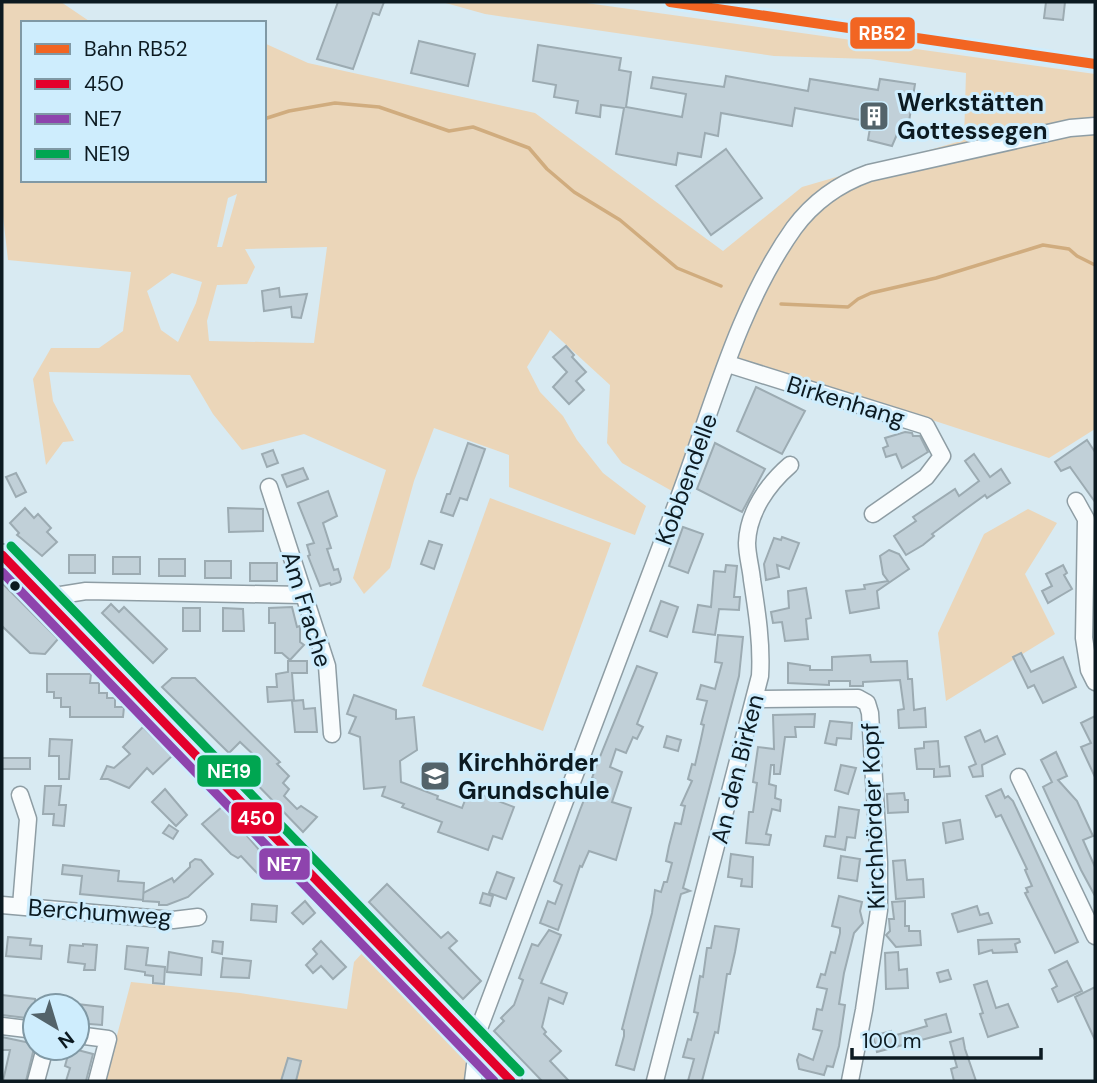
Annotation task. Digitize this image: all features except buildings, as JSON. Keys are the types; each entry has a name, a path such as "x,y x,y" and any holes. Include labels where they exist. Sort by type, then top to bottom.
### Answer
{"main road":[{"path":"2,555 511,1081"}],"street":[{"name":"Kobbendelle","path":"473,1081 475,1044 480,1026 743,318 793,230 816,202 836,187 869,173 1070,128 1095,126"},
{"name":"Birkenhang","path":"728,364 926,426 942,456 926,477 873,514"},
{"name":"An den Birken","path":"655,1081 760,676 762,650 747,542 751,521 773,480 790,465"},
{"name":"Am Frache","path":"269,487 327,666 332,734"},
{"path":"1076,501 1086,519 1084,638 1089,670 1095,682"},
{"path":"49,602 61,595 86,592 302,594"},
{"name":"Kirchhörder Kopf","path":"756,699 858,698 867,704 870,713 879,862 879,910 850,1081"},
{"path":"1019,776 1095,936"},
{"path":"20,795 28,819 21,906"},
{"name":"Berchumweg","path":"2,905 173,920 198,917"},
{"path":"2,1027 21,1029"},
{"path":"91,1037 108,1039 97,1081"},
{"path":"36,1081 41,1062"}],"shaded area":[{"path":"2,2 61,2 89,21 21,21 21,182 266,182 266,44 308,63 535,113 723,251 802,187 964,140 966,73 870,59 774,56 485,14 442,2 579,2 1095,74 1095,429 1049,458 935,421 722,361 672,491 622,463 607,443 610,385 550,330 527,367 540,392 563,416 577,440 603,473 646,506 635,535 509,487 509,455 434,428 414,481 390,568 364,594 353,578 386,470 304,434 242,450 213,414 190,375 49,372 53,401 74,441 63,442 46,465 33,379 51,348 99,348 123,331 131,272 8,260 2,207","holes":["237,194 222,247 217,247 228,198","327,247 314,343 209,341 207,321 217,285 247,284 255,267 245,249","172,273 202,282 196,303 178,342 161,330 147,291"]},
{"path":"490,498 611,543 543,731 422,686"},
{"path":"1028,509 1057,523 1025,574 1055,634 946,701 938,633 984,534"},
{"path":"364,951 466,1054 465,1081 105,1081 131,982 240,993 347,1009 354,962"}],"waterway":[{"path":"266,118 289,111 335,103 379,107 449,131 473,127 529,148 547,169 574,192 620,220 677,268 721,286"},
{"path":"781,304 848,307 871,293 936,278 1043,245 1069,249 1095,265"}],"rail line":[{"name":"RB52","path":"670,2 1095,64"}],"transit line":[{"name":"NE19","path":"11,546 520,1072"},
{"name":"450","path":"2,555 511,1081"},
{"name":"NE7","path":"2,572 494,1081"}],"place":[{"name":"Werkstätten Gottessegen","path":"874,116"},
{"name":"Kirchhörder Grundschule","path":"435,776"}]}
